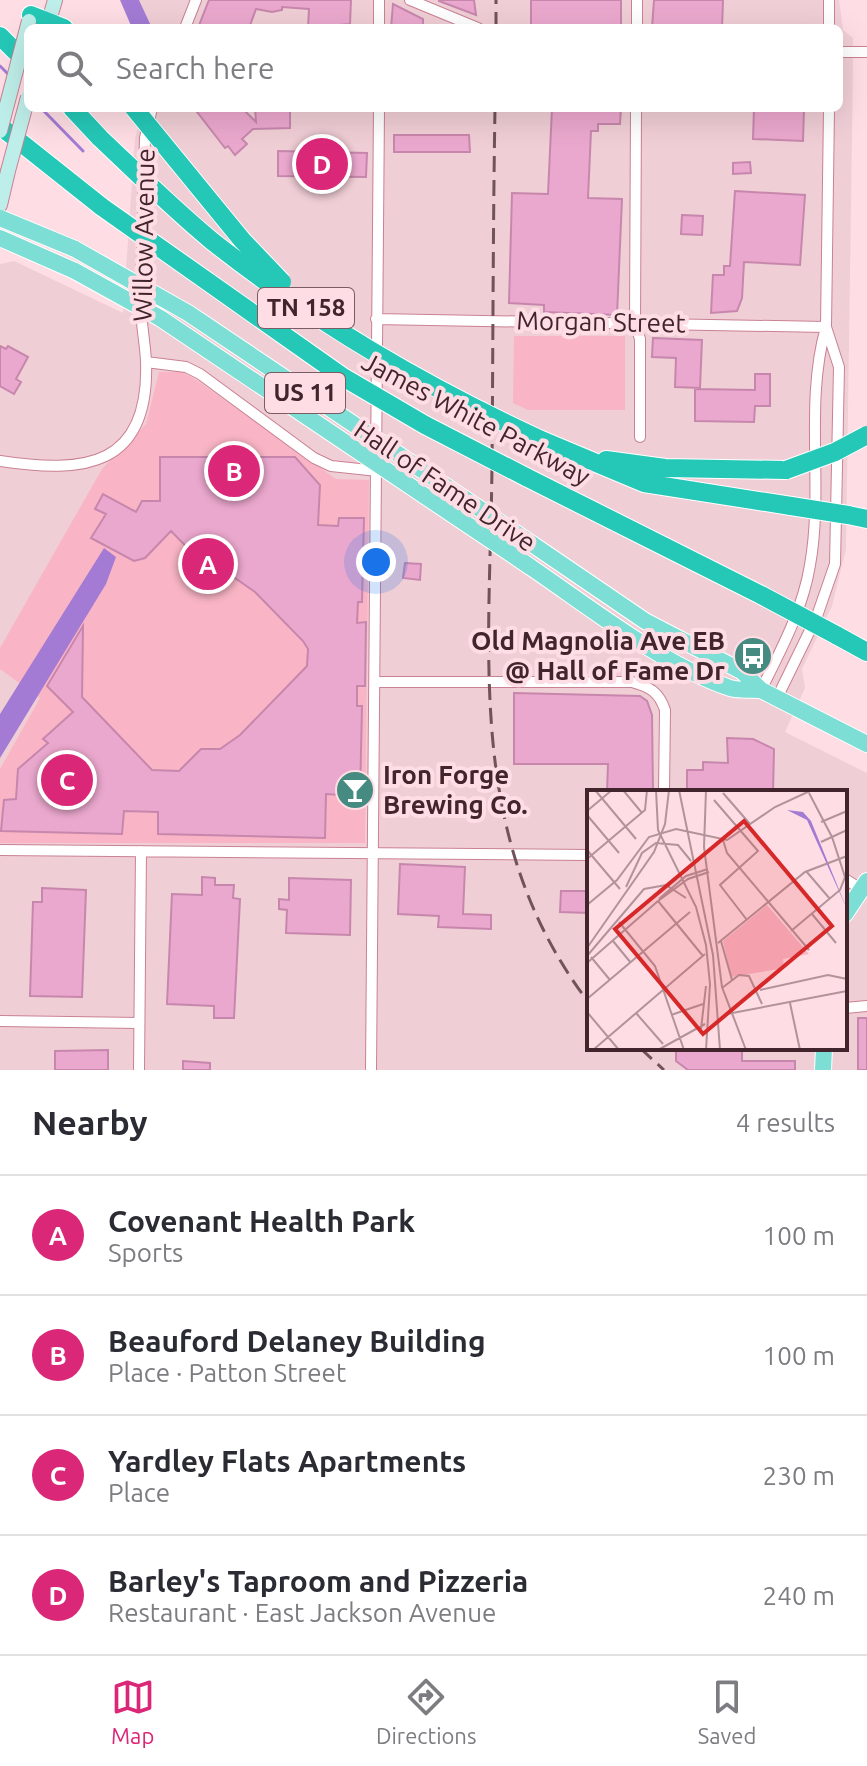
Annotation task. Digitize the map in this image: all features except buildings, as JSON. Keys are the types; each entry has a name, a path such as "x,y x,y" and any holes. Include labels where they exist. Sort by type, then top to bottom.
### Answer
{"highway":[{"path":"31,12 50,24"},
{"path":"0,36 24,60"},
{"name":"James White Parkway","path":"76,112 211,240 309,310 418,380 539,439 582,456"},
{"path":"137,112 242,240 309,310"},
{"name":"James White Parkway","path":"0,128 102,207 343,377 425,425 836,635"},
{"path":"582,456 665,468 786,470 835,452 867,435"},
{"path":"582,456 644,483 867,519"},
{"path":"836,635 867,645"},
{"path":"836,635 867,652"}],"main road":[{"path":"53,24 55,0"},
{"path":"0,128 24,38"},
{"path":"0,205 24,112"},
{"name":"Hall of Fame Drive","path":"0,218 75,249 188,313 645,621 743,672 761,690 867,744"},
{"name":"Hall of Fame Drive","path":"0,238 75,271 160,318 635,637 732,689 761,690"},
{"path":"847,911 864,885"},
{"path":"823,1070 824,1050"}],"street":[{"path":"187,24 196,0"},
{"path":"379,0 379,24"},
{"path":"410,0 468,24"},
{"path":"637,0 637,24"},
{"path":"829,0 829,24"},
{"path":"843,52 867,52"},
{"name":"Willow Avenue","path":"0,461 51,469 97,462 114,451 139,420 146,362 141,308 145,138 151,112"},
{"path":"371,1070 379,112"},
{"path":"636,112 635,323 640,339 640,437"},
{"path":"761,690 801,604 811,563 817,360 826,327 829,112"},
{"name":"Morgan Street","path":"376,319 826,327"},
{"path":"777,698 817,616 835,564 839,367 826,327"},
{"path":"146,362 193,370 314,458 331,466 378,471"},
{"path":"375,682 632,682 656,692 665,710 664,790"},
{"path":"0,850 587,855"},
{"path":"139,1070 141,851"},
{"path":"847,1008 867,1006"},
{"path":"0,1021 139,1023"}],"shaded area":[{"path":"120,0 139,0 150,24 130,24"},
{"path":"139,0 839,0 842,24 150,24"},
{"path":"843,30 853,38 846,549 832,606 802,669 805,688 785,732 867,773 867,1070 0,1070 0,264 14,261 123,313 135,139 142,112 843,112"},
{"path":"514,336 625,336 625,410 528,410 513,403"},
{"path":"159,372 182,372 198,381 336,479 369,480 365,843 0,843 0,769 40,698 0,669 0,648 102,469 146,424"},
{"path":"104,548 116,557 106,584 0,758 0,714"}],"waterway":[{"path":"0,66 9,75"},
{"path":"45,112 83,151"}],"railway":[{"path":"496,0 496,24"},
{"path":"495,112 489,608 493,745 503,812 521,877 549,941 587,1000"},
{"path":"642,1050 664,1070"}],"place":[{"name":"Barley's Taproom and Pizzeria","path":"322,164"},
{"name":"Beauford Delaney Building","path":"234,471"},
{"name":"Covenant Health Park","path":"208,564"},
{"name":"Old Magnolia Ave EB @ Hall of Fame Dr","path":"753,656"},
{"name":"Yardley Flats Apartments","path":"67,780"},
{"name":"Iron Forge Brewing Co.","path":"355,790"}]}
